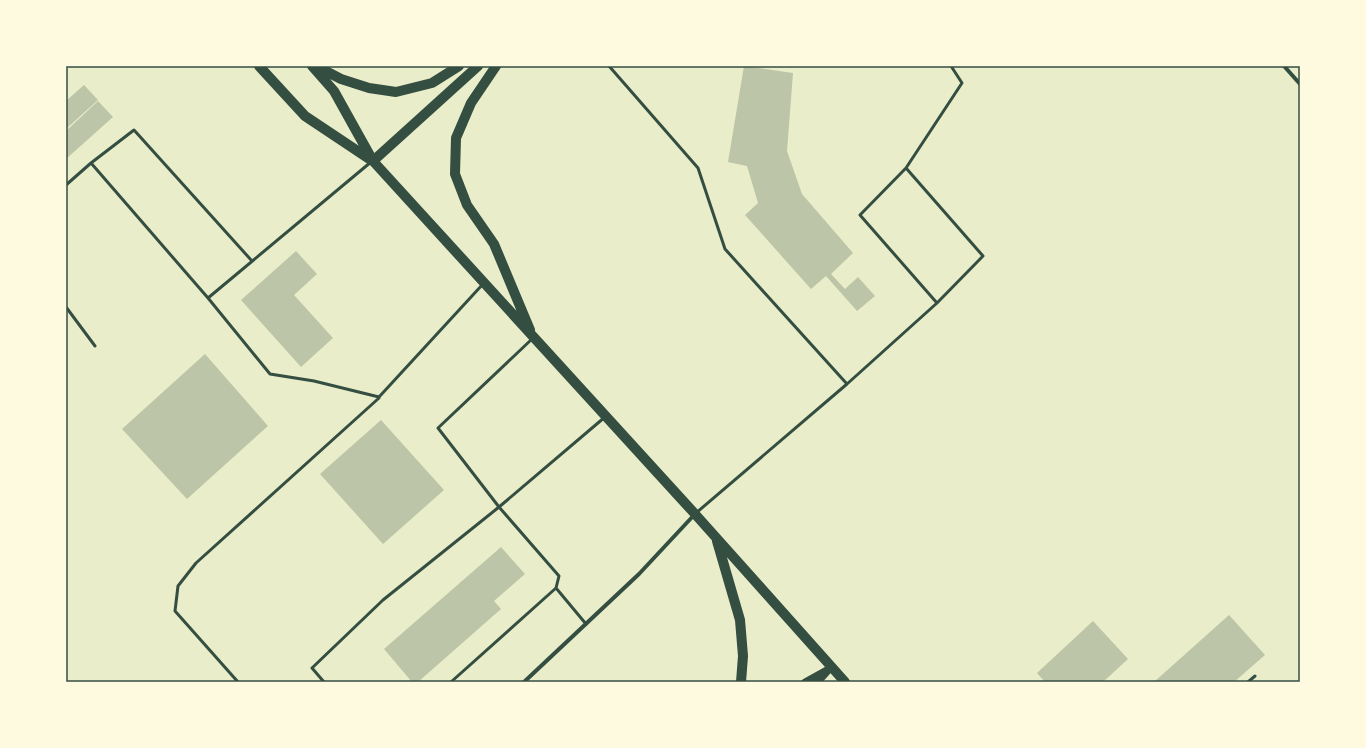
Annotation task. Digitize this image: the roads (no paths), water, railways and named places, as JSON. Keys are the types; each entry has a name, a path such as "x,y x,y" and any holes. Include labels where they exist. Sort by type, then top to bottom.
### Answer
{"main road":[{"path":"259,66 305,116 373,161"},
{"path":"312,66 334,91 373,161 695,514 845,682"},
{"path":"316,66 341,79 369,88 396,92 432,83 459,66"},
{"path":"373,161 478,66"},
{"path":"496,66 471,103 456,138 455,174 467,204 494,244 534,337"},
{"path":"716,538 740,620 743,656 741,682"}],"street":[{"path":"1284,66 1300,84"},
{"path":"524,682 639,574 695,514"},
{"path":"805,682 832,667"},
{"path":"818,682 832,667"}],"lane":[{"path":"609,66 698,168 725,249 847,384"},
{"path":"937,303 860,214 906,168 962,83 951,66"},
{"path":"66,185 134,130 252,261"},
{"path":"208,298 373,161"},
{"path":"92,163 208,298 270,374 314,382 379,397"},
{"path":"695,514 847,384 937,303 983,256 906,168"},
{"path":"238,682 175,611 178,586 196,563 379,397 484,283"},
{"path":"66,307 95,346"},
{"path":"451,682 556,588 559,576 499,507 438,428 534,337"},
{"path":"324,682 312,668 383,600 499,507 606,417"},
{"path":"556,588 586,624"},
{"path":"1248,682 1255,676"}]}
